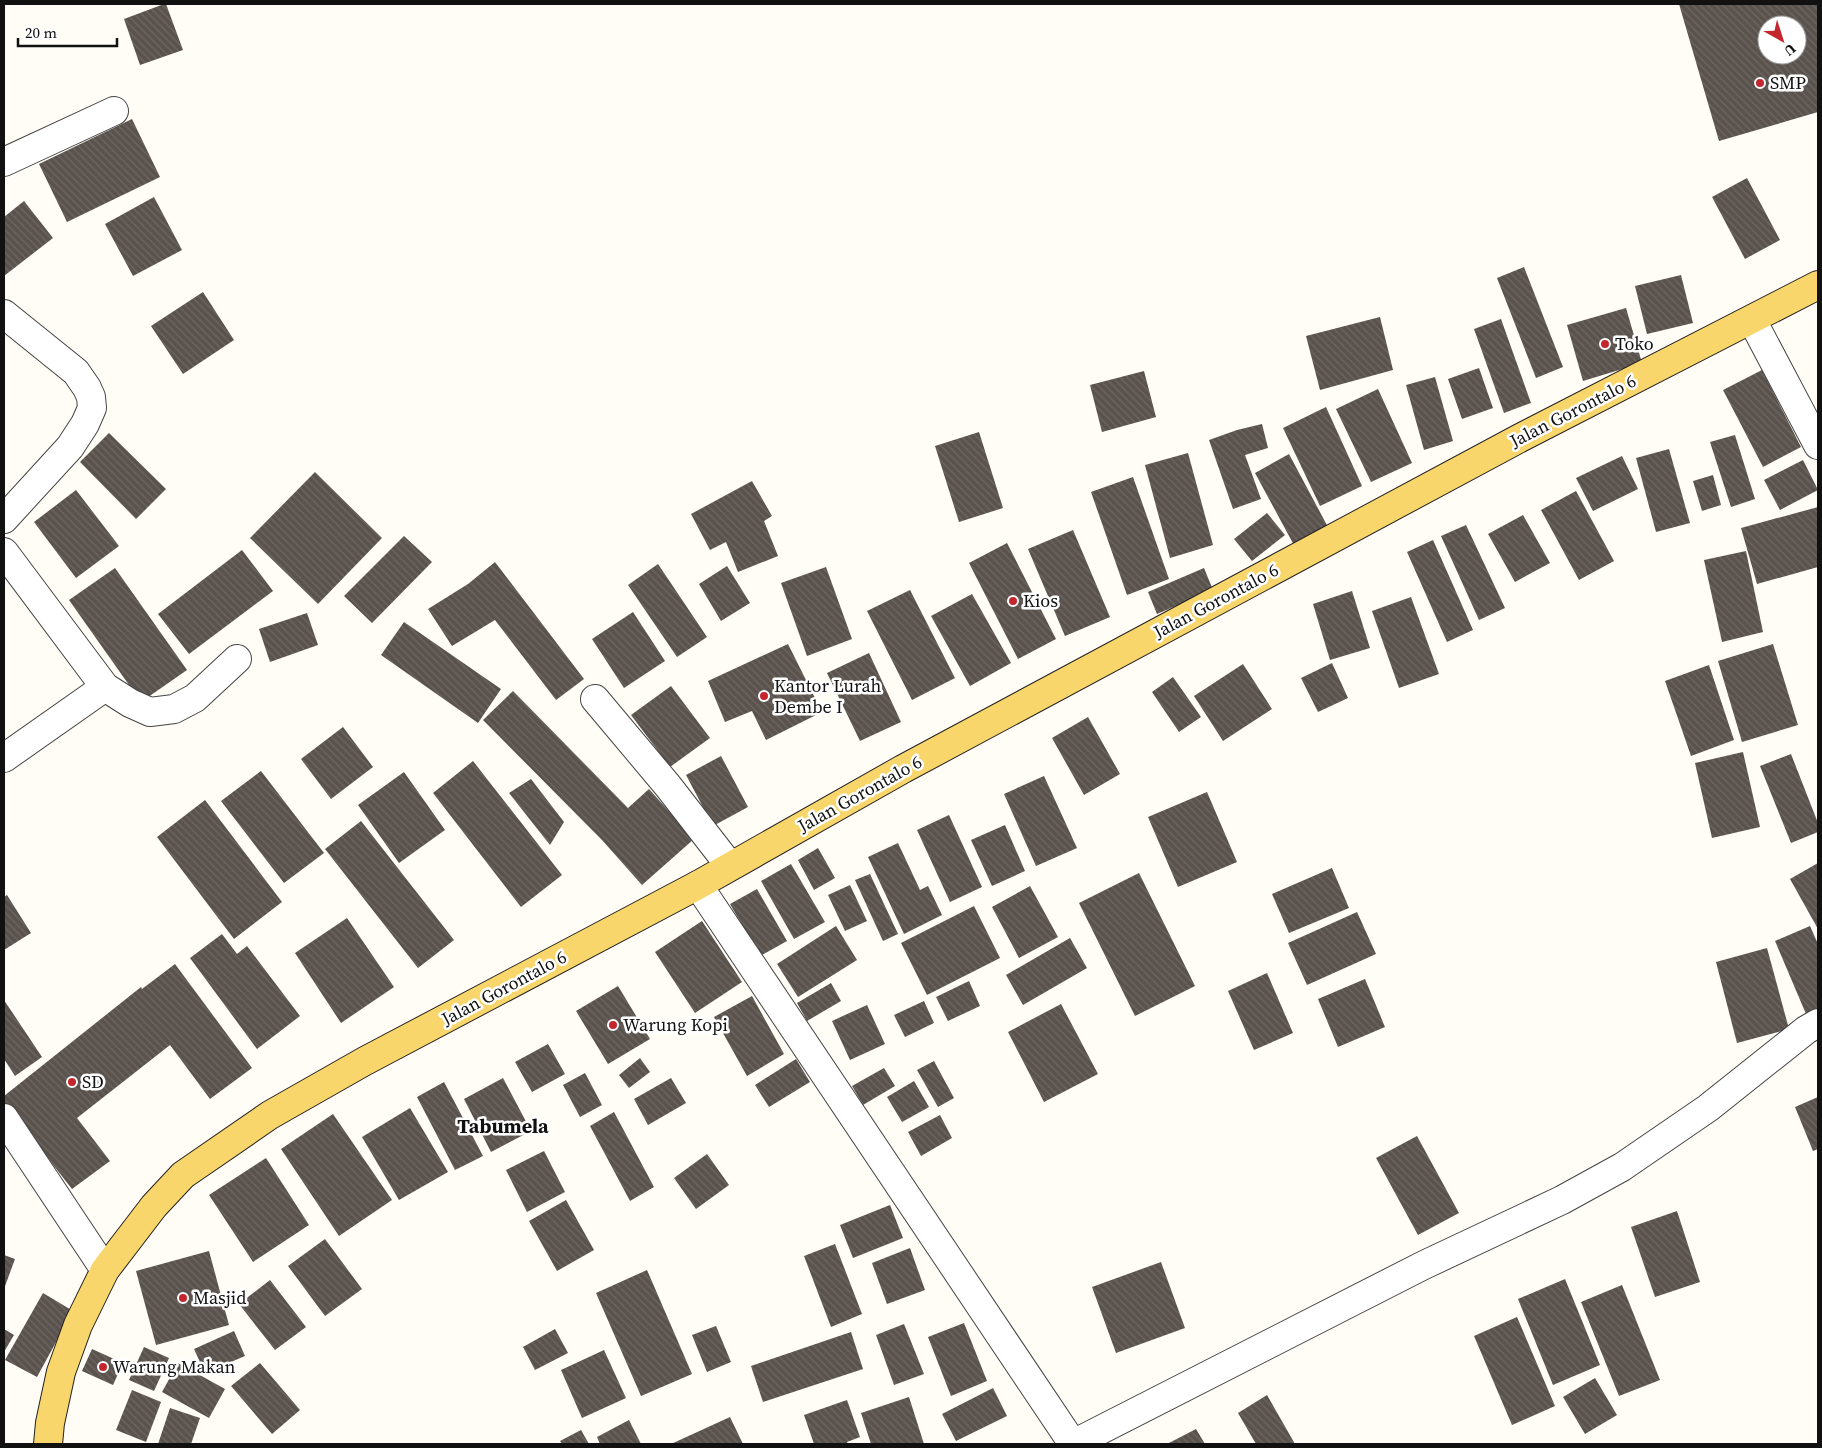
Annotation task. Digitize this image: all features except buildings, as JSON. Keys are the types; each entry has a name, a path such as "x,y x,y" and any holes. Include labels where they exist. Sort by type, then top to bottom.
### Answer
{"main road":[{"name":"Jalan Gorontalo 6","path":"48,1444 60,1372 78,1326 106,1270 154,1206 183,1175 262,1120 365,1061 698,885 903,769 1468,466 1818,285"}],"street":[{"path":"4,162 114,111"},
{"path":"4,314 76,372 91,397 92,408 85,424 70,447 4,519"},
{"path":"1752,320 1818,445"},
{"path":"4,552 105,687 130,703 150,712 174,709 196,698 237,659"},
{"path":"4,758 105,687"},
{"path":"595,699 668,786 730,866"},
{"path":"698,885 1073,1444 1424,1265 1562,1200 1622,1167 1708,1108 1806,1030 1818,1024"},
{"path":"4,1118 106,1270"}],"place":[{"name":"SMP","path":"1760,83"},
{"name":"Toko","path":"1605,344"},
{"name":"Kios","path":"1013,601"},
{"name":"Kantor Lurah Dembe I","path":"764,696"},
{"name":"Warung Kopi","path":"613,1025"},
{"name":"SD","path":"72,1082"},
{"name":"Masjid","path":"183,1298"},
{"name":"Warung Makan","path":"103,1367"}],"district":[{"name":"Tabumela","path":"503,1126"}]}
